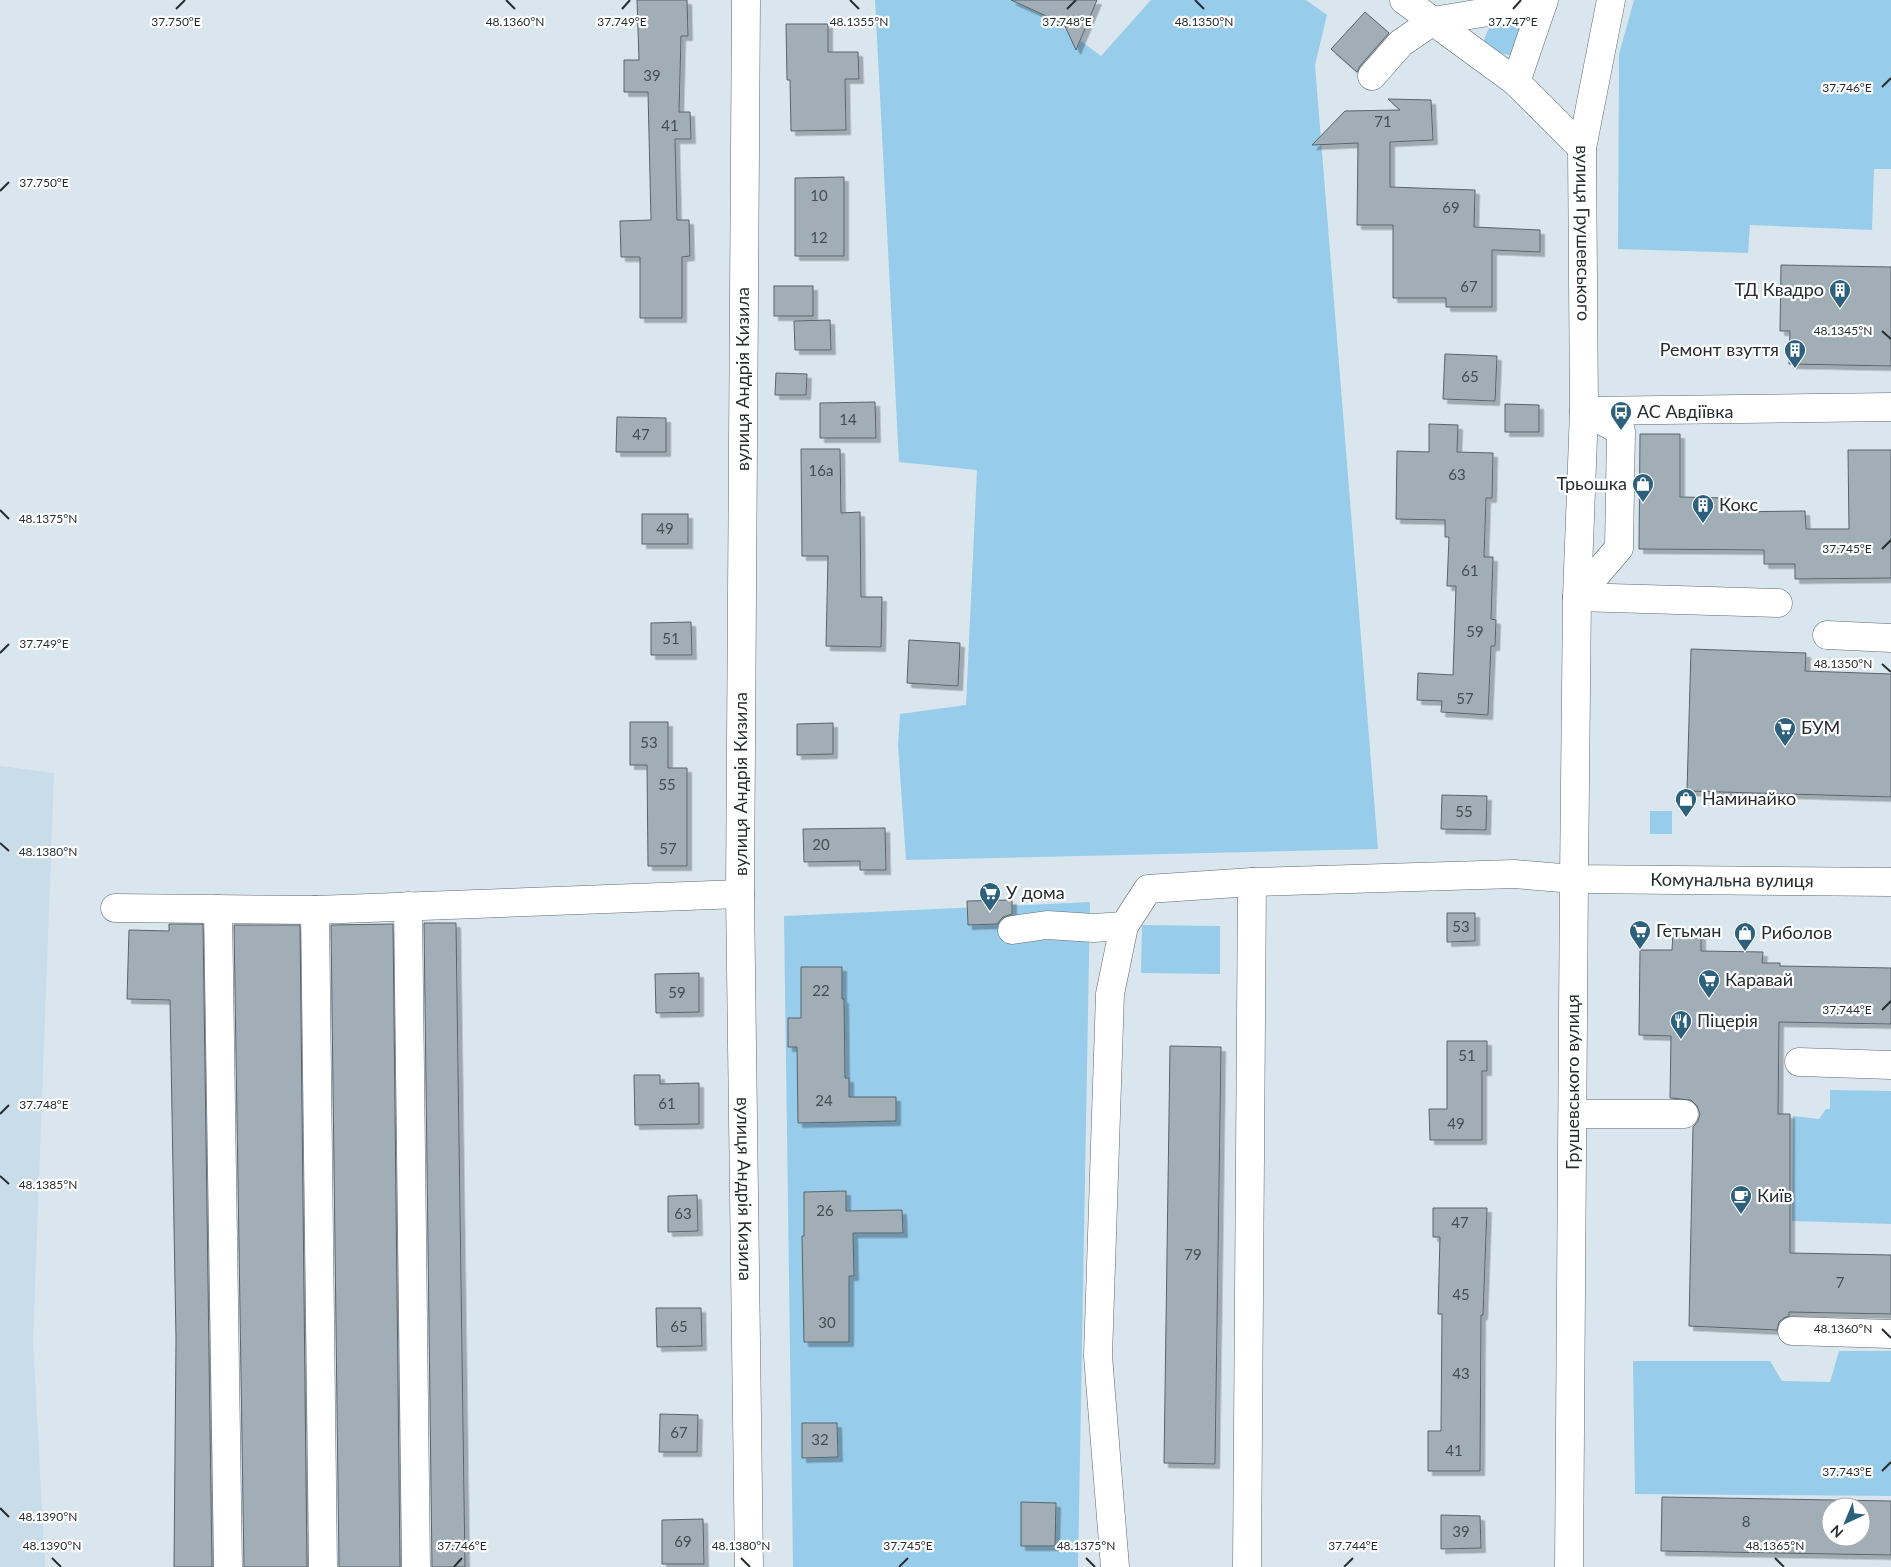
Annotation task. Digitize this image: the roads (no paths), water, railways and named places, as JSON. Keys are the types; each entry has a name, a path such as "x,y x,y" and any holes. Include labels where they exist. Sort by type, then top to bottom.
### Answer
{"street":[{"name":"вулиця Андрія Кизила","path":"746,0 740,894 749,1567"},
{"path":"1404,0 1516,82 1582,148"},
{"name":"вулиця Грушевського","path":"1577,596 1584,411 1582,148 1612,0"},
{"path":"1372,76 1401,43 1433,22 1544,2 1516,82"},
{"path":"1584,411 1891,407"},
{"path":"1577,596 1619,548 1621,431 1584,411"},
{"path":"1577,596 1778,603"},
{"name":"Грушевського вулиця","path":"1569,1567 1577,596"},
{"path":"1827,635 1891,638"},
{"name":"Комунальна вулиця","path":"1124,926 1148,889 1252,882 1514,874 1574,879 1891,882"},
{"path":"1247,1567 1252,882"},
{"path":"115,908 315,910 740,894"},
{"path":"408,906 416,1567"},
{"path":"218,909 228,1567"},
{"path":"315,910 323,1567"},
{"path":"1012,930 1047,924 1094,928 1124,926 1110,994 1098,1356 1115,1567"},
{"path":"1799,1062 1891,1065"},
{"path":"1573,1114 1684,1114"},
{"path":"1792,1331 1891,1334"}],"place":[{"name":"ТД Квадро","path":"1840,309"},
{"name":"Ремонт взуття","path":"1795,369"},
{"name":"АС Авдіївка","path":"1621,431"},
{"name":"Трьошка","path":"1643,503"},
{"name":"Кокс","path":"1703,524"},
{"name":"БУМ","path":"1785,747"},
{"name":"Наминайко","path":"1686,818"},
{"name":"У дома","path":"990,912"},
{"name":"Гетьман","path":"1640,950"},
{"name":"Риболов","path":"1745,952"},
{"name":"Каравай","path":"1709,999"},
{"name":"Піцерія","path":"1681,1040"},
{"name":"Київ","path":"1741,1215"}]}
